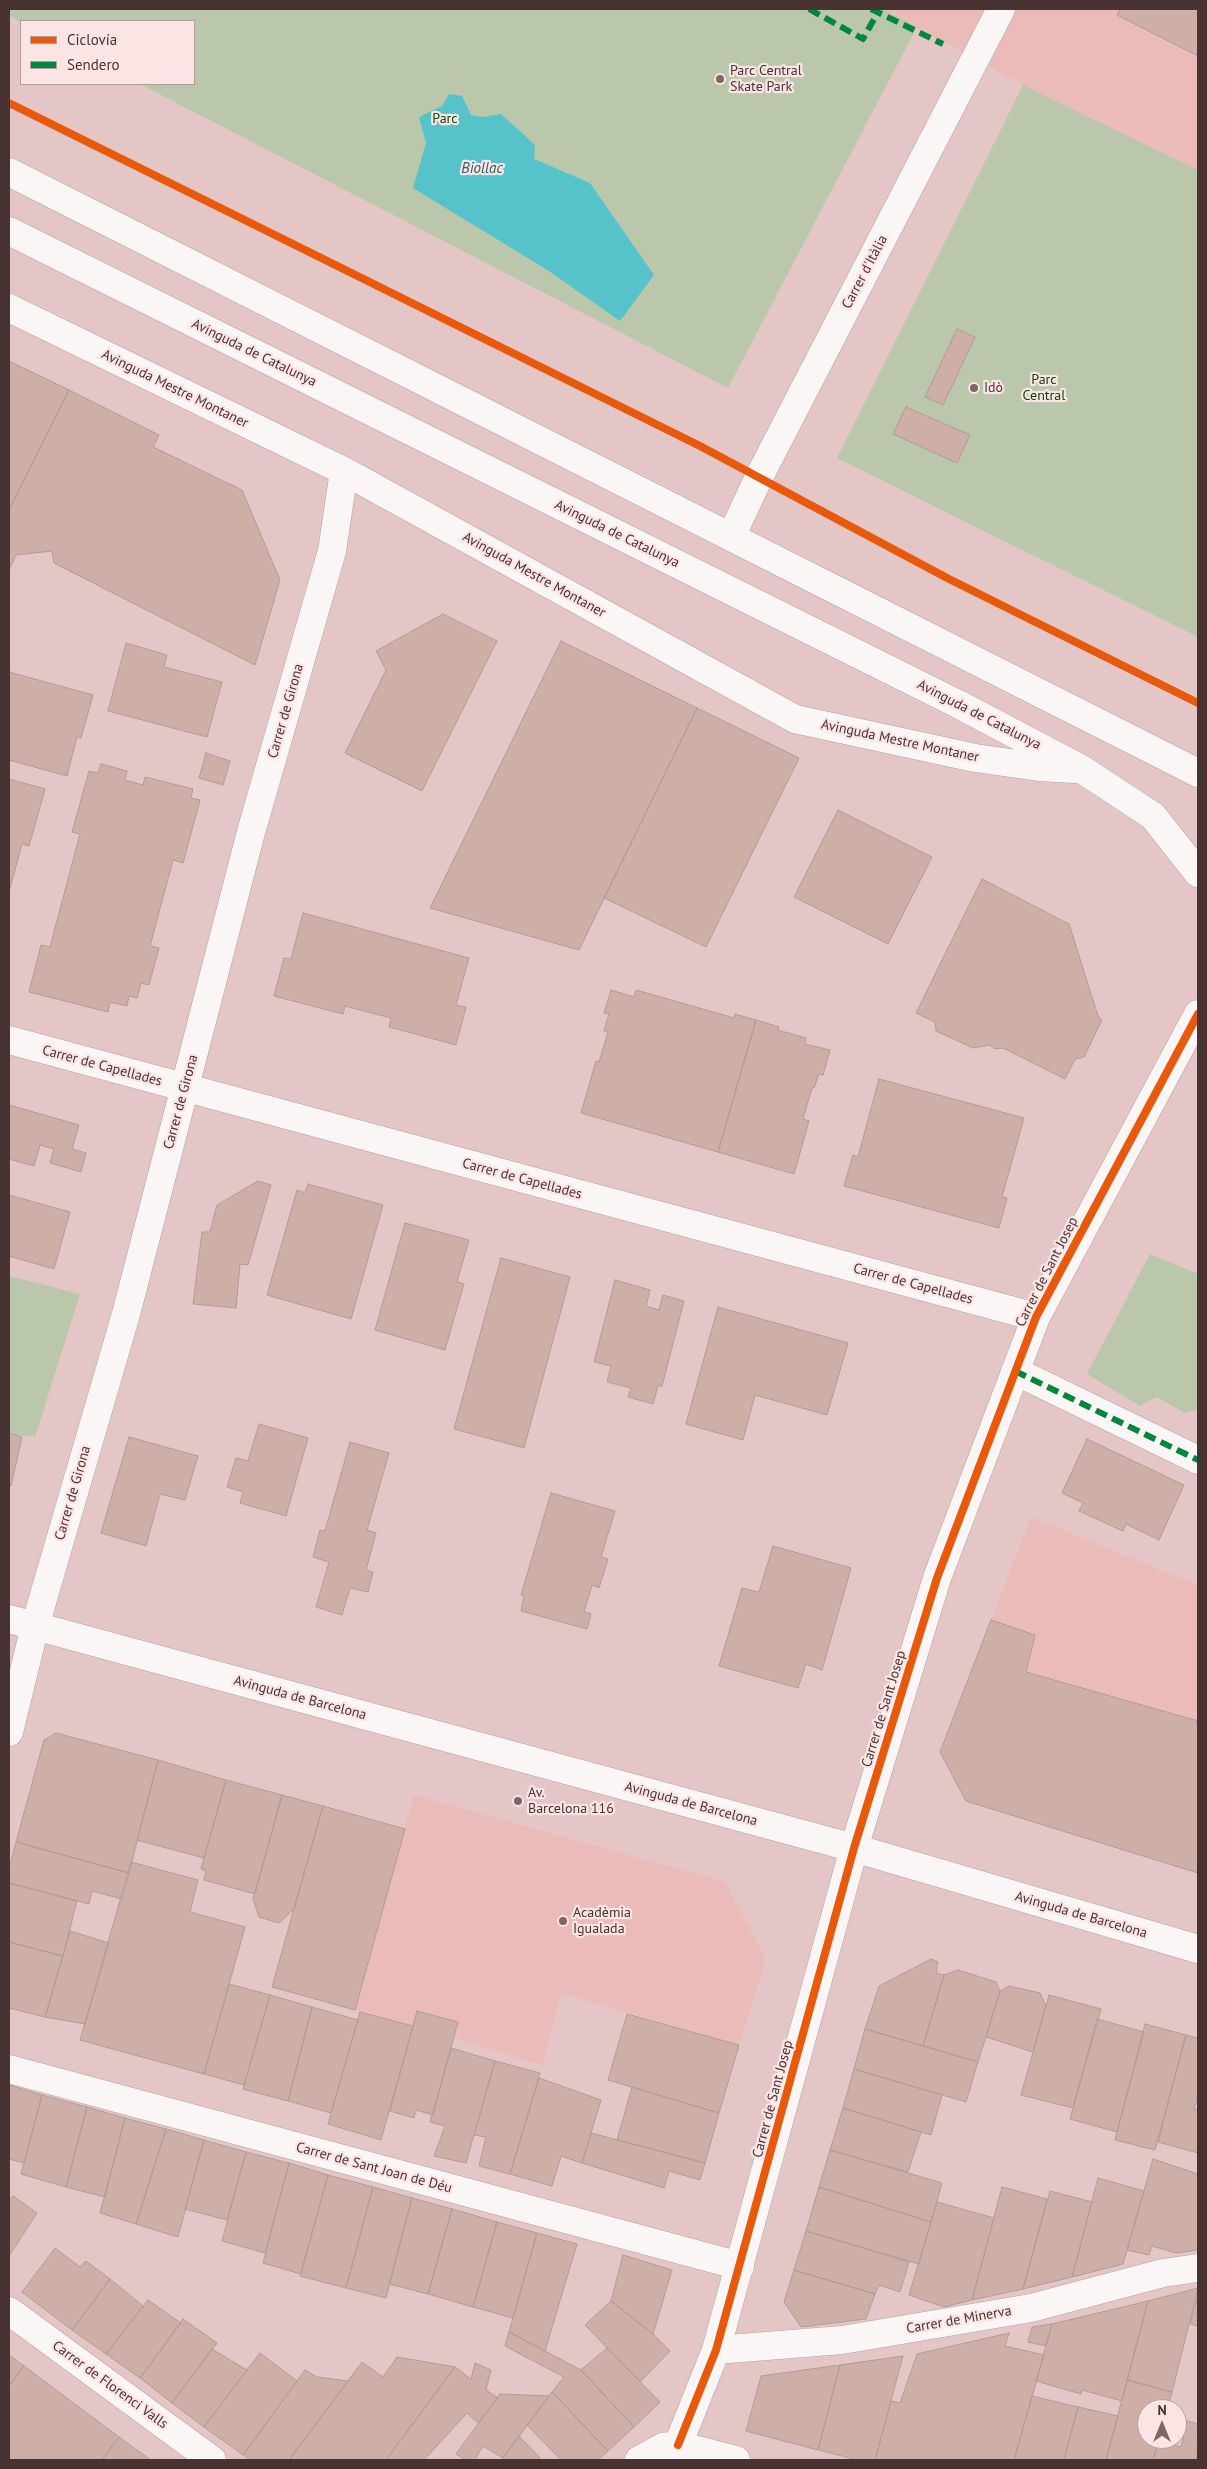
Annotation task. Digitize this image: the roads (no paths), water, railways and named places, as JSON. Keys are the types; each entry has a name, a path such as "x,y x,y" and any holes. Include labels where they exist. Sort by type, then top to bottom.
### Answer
{"street":[{"name":"Carrer d'Itàlia","path":"731,537 773,451 1001,9"},
{"path":"9,172 1198,773"},
{"name":"Avinguda de Catalunya","path":"9,231 949,699 1083,770 1153,816 1198,873"},
{"name":"Avinguda Mestre Montaner","path":"9,308 344,471 795,719 974,758 1039,767 1083,770"},
{"name":"Carrer de Girona","path":"9,1732 34,1626 126,1314 156,1190 185,1088 251,832 332,551 344,471"},
{"name":"Carrer de Sant Josep","path":"684,2453 740,2266 854,1848 938,1578 1036,1317 1198,1014"},
{"name":"Carrer de Capellades","path":"9,1040 1036,1317"},
{"path":"1015,1371 1198,1460"},
{"name":"Avinguda de Barcelona","path":"9,1619 854,1848 1198,1949"},
{"name":"Carrer de Sant Joan de Déu","path":"9,2069 740,2266"},
{"name":"Carrer de Minerva","path":"716,2350 842,2340 1021,2310 1163,2273 1198,2268"},
{"name":"Carrer de Florenci Valls","path":"9,2311 212,2460"},
{"path":"639,2460 663,2447 684,2453 736,2460"}],"water":[{"name":"Biollac","path":"449,94 462,96 471,115 483,117 501,114 535,145 534,159 590,183 654,275 620,321 549,271 413,188 426,143 419,117 442,106"}],"place":[{"name":"Parc Central Skate Park","path":"720,79"},
{"name":"Idò","path":"974,388"},
{"name":"Av. Barcelona 116","path":"518,1801"},
{"name":"Acadèmia Igualada","path":"563,1921"}],"park label":[{"name":"Parc","path":"445,119"},
{"name":"Parc Central","path":"1044,388"}]}
